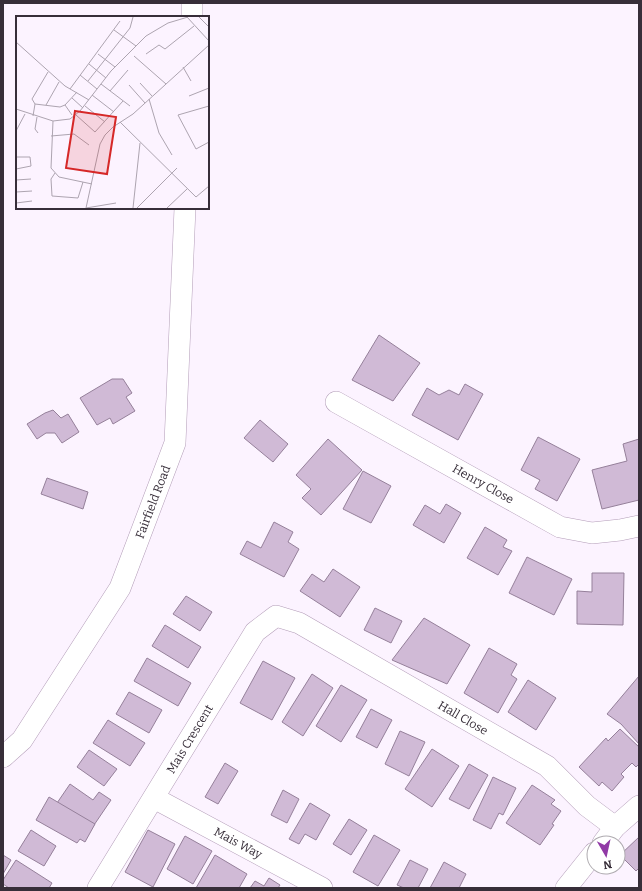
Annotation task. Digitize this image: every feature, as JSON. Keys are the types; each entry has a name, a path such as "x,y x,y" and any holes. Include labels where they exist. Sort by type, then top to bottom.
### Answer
{"street":[{"path":"192,3 192,16"},
{"name":"Fairfield Road","path":"3,757 22,740 120,588 175,443 184,209"},
{"name":"Henry Close","path":"336,402 560,527 592,533 639,526"},
{"name":"Mais Crescent","path":"98,888 255,632 276,616 299,623"},
{"name":"Hall Close","path":"299,623 547,766 587,806 609,835"},
{"name":"Mais Way","path":"154,798 322,888"},
{"path":"609,835 639,806"},
{"path":"566,888 586,863"}],"building":[{"path":"379,335 420,363 393,401 352,380"},
{"path":"112,379 123,379 132,393 126,397 135,411 113,424 110,418 97,425 80,398"},
{"path":"465,384 483,394 458,440 412,415 427,388 439,395 449,390 459,395"},
{"path":"53,410 61,418 68,414 79,432 62,443 55,433 46,433 37,439 27,424"},
{"path":"260,420 288,444 273,462 244,438"},
{"path":"538,437 580,459 557,501 535,489 540,480 521,470"},
{"path":"328,439 362,470 321,515 302,498 311,489 296,475"},
{"path":"639,439 639,500 602,509 592,470 627,461 623,444"},
{"path":"363,471 391,486 371,523 343,509"},
{"path":"47,478 88,492 83,509 41,494"},
{"path":"446,504 461,513 444,543 413,525 425,505 440,514"},
{"path":"274,522 293,532 288,542 299,549 284,577 240,554 247,541 261,548"},
{"path":"485,527 507,540 503,547 512,551 498,575 467,558"},
{"path":"527,557 572,579 554,615 509,593"},
{"path":"333,569 360,587 340,617 300,591 312,574 324,582"},
{"path":"592,573 624,573 623,625 577,624 577,591 592,592"},
{"path":"186,596 212,612 200,631 173,614"},
{"path":"375,608 402,621 391,643 364,630"},
{"path":"424,618 470,645 447,684 392,660"},
{"path":"165,625 201,647 188,668 152,646"},
{"path":"489,648 517,664 511,675 517,679 498,713 464,693"},
{"path":"147,658 191,683 178,706 134,681"},
{"path":"263,661 295,678 272,720 240,703"},
{"path":"312,674 333,688 303,736 282,722"},
{"path":"639,676 639,744 621,724 607,714"},
{"path":"528,680 556,698 536,730 508,712"},
{"path":"341,685 367,700 341,742 316,726"},
{"path":"129,692 162,710 149,733 116,714"},
{"path":"371,709 392,720 377,748 356,737"},
{"path":"108,720 145,743 130,766 93,743"},
{"path":"620,729 639,747 639,764 636,767 632,763 621,774 624,777 612,791 602,782 599,786 579,767 606,738 608,741"},
{"path":"400,731 425,742 409,776 385,764"},
{"path":"432,749 459,766 432,807 405,789"},
{"path":"89,750 117,769 104,786 77,767"},
{"path":"225,763 238,771 218,804 205,797"},
{"path":"469,764 488,775 469,809 449,799"},
{"path":"493,777 516,788 503,815 499,813 491,829 473,820"},
{"path":"70,784 93,800 99,792 111,800 92,828 57,803"},
{"path":"532,785 555,800 551,804 561,811 552,824 554,825 540,845 506,823"},
{"path":"283,790 299,799 287,823 271,815"},
{"path":"49,797 95,824 85,842 80,839 77,843 36,820"},
{"path":"310,803 330,815 316,840 305,834 299,844 289,839"},
{"path":"349,819 367,830 351,855 333,844"},
{"path":"31,830 56,846 44,866 18,851"},
{"path":"148,830 175,844 153,887 125,872"},
{"path":"374,835 400,850 378,886 353,872"},
{"path":"185,836 212,851 193,884 167,869"},
{"path":"639,837 639,868 636,871 626,861 626,849"},
{"path":"3,855 11,860 3,874"},
{"path":"215,855 247,874 239,888 196,888"},
{"path":"16,860 52,883 49,888 9,888 3,884 3,880"},
{"path":"410,860 428,869 418,888 404,888 397,885"},
{"path":"444,862 466,874 459,888 430,888"},
{"path":"269,878 280,885 278,888 250,888 255,881 264,886"}]}
